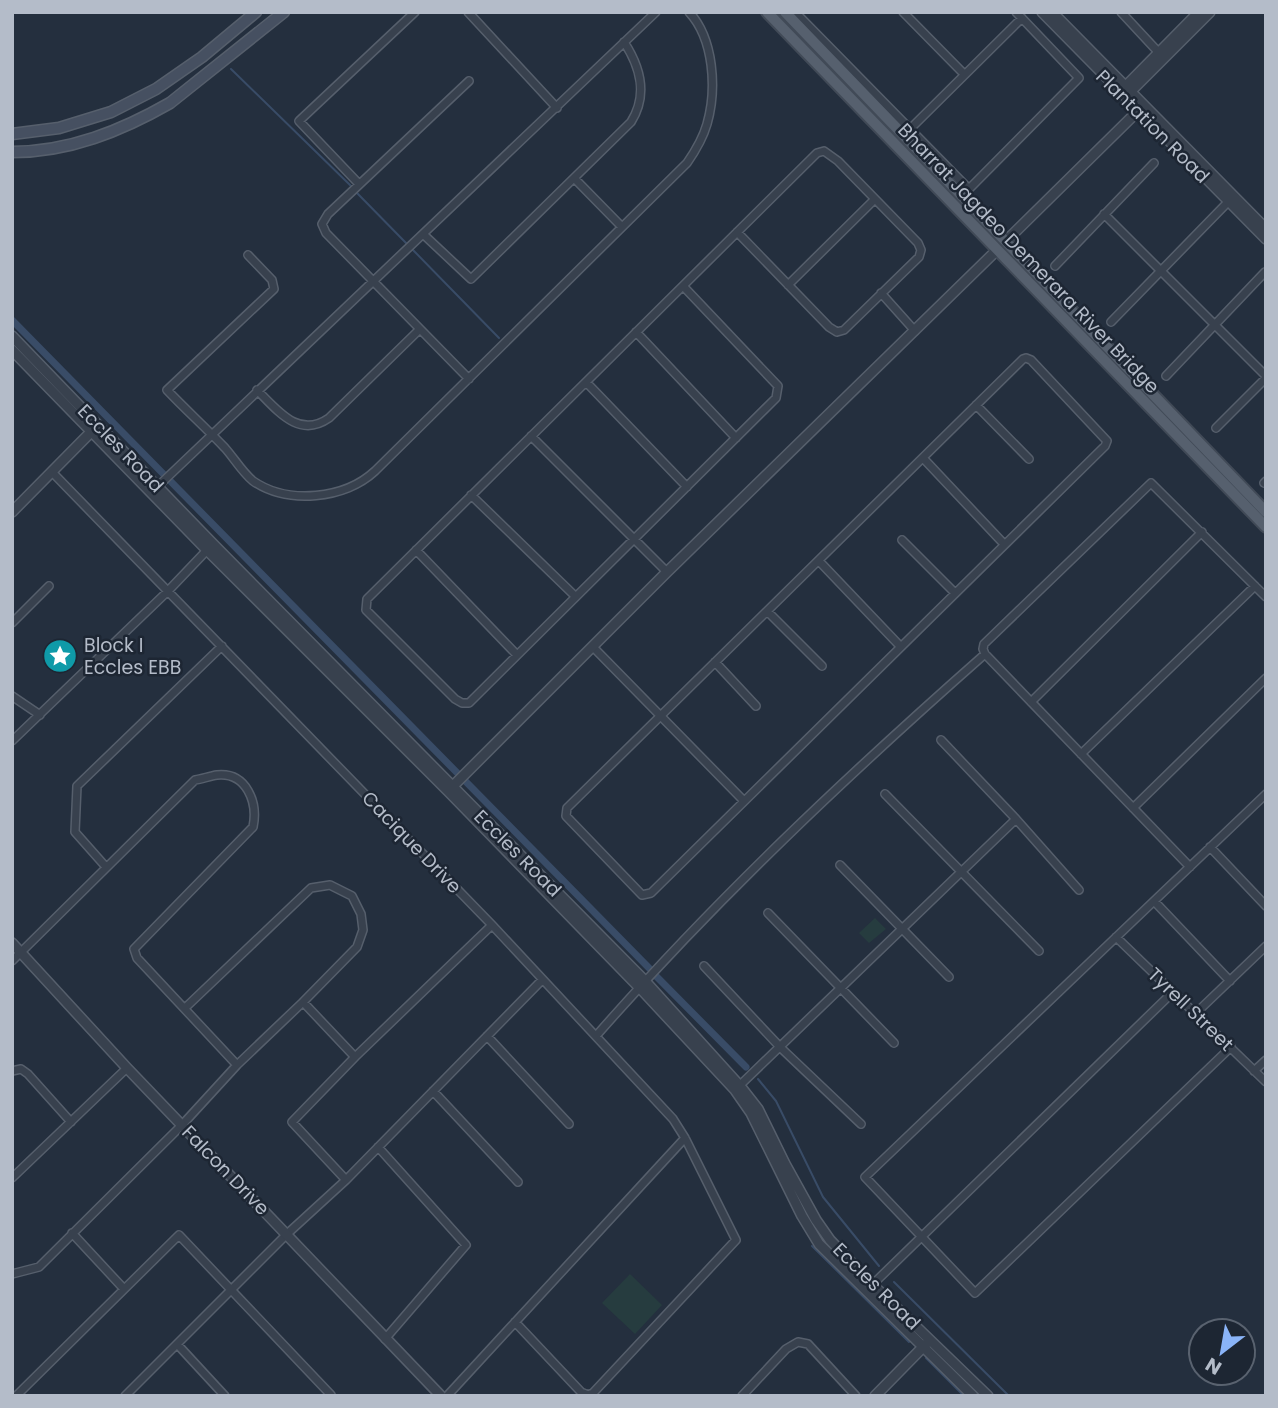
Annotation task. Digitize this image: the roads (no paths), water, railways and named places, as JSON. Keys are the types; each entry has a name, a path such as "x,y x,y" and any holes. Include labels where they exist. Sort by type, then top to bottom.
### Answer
{"main road":[{"path":"12,134 59,128 111,112 165,83 202,57 256,12"},
{"path":"12,152 68,147 127,126 153,113 170,103 284,12"},
{"name":"Bharrat Jagdeo Demerara River Bridge","path":"767,12 1005,242 1266,527"},
{"name":"Bharrat Jagdeo Demerara River Bridge","path":"785,12 1266,512"}],"street":[{"path":"359,184 299,121 415,12"},
{"path":"468,12 557,108"},
{"path":"155,489 656,12"},
{"path":"248,255 272,280 274,289 167,390 251,479 260,484 278,492 322,495 358,484 368,478 687,163 708,123 712,100 709,61 702,31 689,12"},
{"path":"795,12 909,129 969,189 1079,78 1019,15 909,129"},
{"path":"903,12 964,74"},
{"name":"Plantation Road","path":"1042,12 1125,92"},
{"name":"Plantation Road","path":"1052,12 1228,202 1266,239"},
{"path":"1125,92 1199,12"},
{"path":"1161,55 1210,12"},
{"path":"1125,14 1161,55"},
{"path":"422,234 471,279 622,134 637,113 642,96 640,74 624,42"},
{"path":"469,81 323,219 322,224 326,233 469,379"},
{"path":"450,789 667,572 1141,109"},
{"name":"Plantation Road","path":"1141,109 1266,229"},
{"path":"683,286 778,386 776,398 469,703 462,703 366,610 367,599 471,495 586,382 636,332 683,286 737,232 817,153 824,151 838,161 918,243 921,250 919,257 844,330 837,332 829,327 737,232"},
{"path":"1055,266 1154,163"},
{"path":"575,179 622,228"},
{"path":"788,285 875,199"},
{"path":"1111,322 1228,202"},
{"path":"1104,214 1266,377 1216,428"},
{"path":"1166,376 1265,272"},
{"path":"881,293 915,331"},
{"path":"257,390 290,421 307,426 316,425 329,418 420,330"},
{"path":"636,332 736,438"},
{"name":"Eccles Road","path":"12,336 95,428"},
{"name":"Eccles Road","path":"12,350 95,428 642,984 758,1109 816,1220 869,1288 988,1396"},
{"path":"1027,358 1107,441 1105,446 651,893 642,895 566,816 565,811 976,405 1027,358"},
{"path":"586,382 687,487"},
{"path":"976,405 1029,459"},
{"path":"12,512 95,428"},
{"path":"531,436 667,572"},
{"path":"923,458 1004,544"},
{"name":"Cacique Drive","path":"52,472 492,925 673,1119 685,1138 736,1240 593,1393 588,1395 581,1392 515,1322"},
{"path":"1190,867 985,654 984,644 1147,484 1154,484 1266,597"},
{"path":"471,495 575,596"},
{"path":"1031,702 1202,532"},
{"path":"902,540 955,593"},
{"path":"12,741 210,547"},
{"path":"416,550 517,655"},
{"path":"819,561 900,646"},
{"path":"12,623 49,586"},
{"path":"1081,754 1255,586"},
{"path":"767,611 822,666"},
{"path":"106,867 75,832 77,786 222,646"},
{"path":"593,647 743,800"},
{"path":"596,1036 642,984 772,852 873,755 985,654"},
{"path":"715,662 755,706"},
{"path":"1133,808 1266,678"},
{"path":"12,696 40,715"},
{"path":"941,740 1079,890"},
{"path":"12,961 195,780 220,774 240,781 252,796 256,813 253,827 134,949 137,958 237,1065"},
{"path":"885,794 1039,951"},
{"path":"1231,1047 975,1293 865,1177 1266,794"},
{"path":"737,1088 1016,819"},
{"path":"1210,847 1266,906"},
{"path":"840,865 948,977"},
{"path":"12,1274 39,1268 182,1125 237,1065 357,947 363,930 361,914 352,896 330,885 311,888 185,1008"},
{"path":"1154,901 1230,981"},
{"path":"768,913 894,1043"},
{"path":"346,1180 292,1122 492,925"},
{"name":"Tyrell Street","path":"1116,937 1266,1082"},
{"name":"Falcon Drive","path":"12,943 127,1068 441,1396"},
{"path":"1196,1013 1266,946"},
{"path":"704,966 781,1048 861,1124"},
{"path":"125,1396 346,1180 542,980"},
{"path":"869,1288 1173,992"},
{"path":"303,1002 355,1057"},
{"path":"487,1036 569,1124"},
{"path":"1254,1071 1266,1060"},
{"path":"12,1178 127,1068"},
{"path":"12,1071 21,1069 28,1074 71,1122"},
{"path":"433,1091 518,1182"},
{"path":"447,1396 685,1138"},
{"path":"378,1147 466,1245 385,1339"},
{"path":"72,1233 124,1289"},
{"path":"16,1396 178,1235 331,1395"},
{"path":"742,1396 786,1349 798,1342 808,1344 856,1396"},
{"path":"875,1396 927,1343"},
{"name":"Eccles Road","path":"927,1343 973,1396"},
{"path":"177,1344 225,1396"}],"waterway":[{"path":"776,12 948,191"},
{"path":"231,69 350,185"},
{"path":"357,193 408,245"},
{"path":"412,249 499,338"},
{"path":"12,320 649,968"},
{"path":"1152,402 1206,458"},
{"path":"655,975 746,1067"},
{"path":"758,1079 776,1101 823,1197 879,1266"},
{"path":"812,1246 909,1342"},
{"path":"894,1282 1009,1396"},
{"path":"926,1358 964,1396"}],"place":[{"name":"Block I Eccles EBB","path":"60,656"}]}
